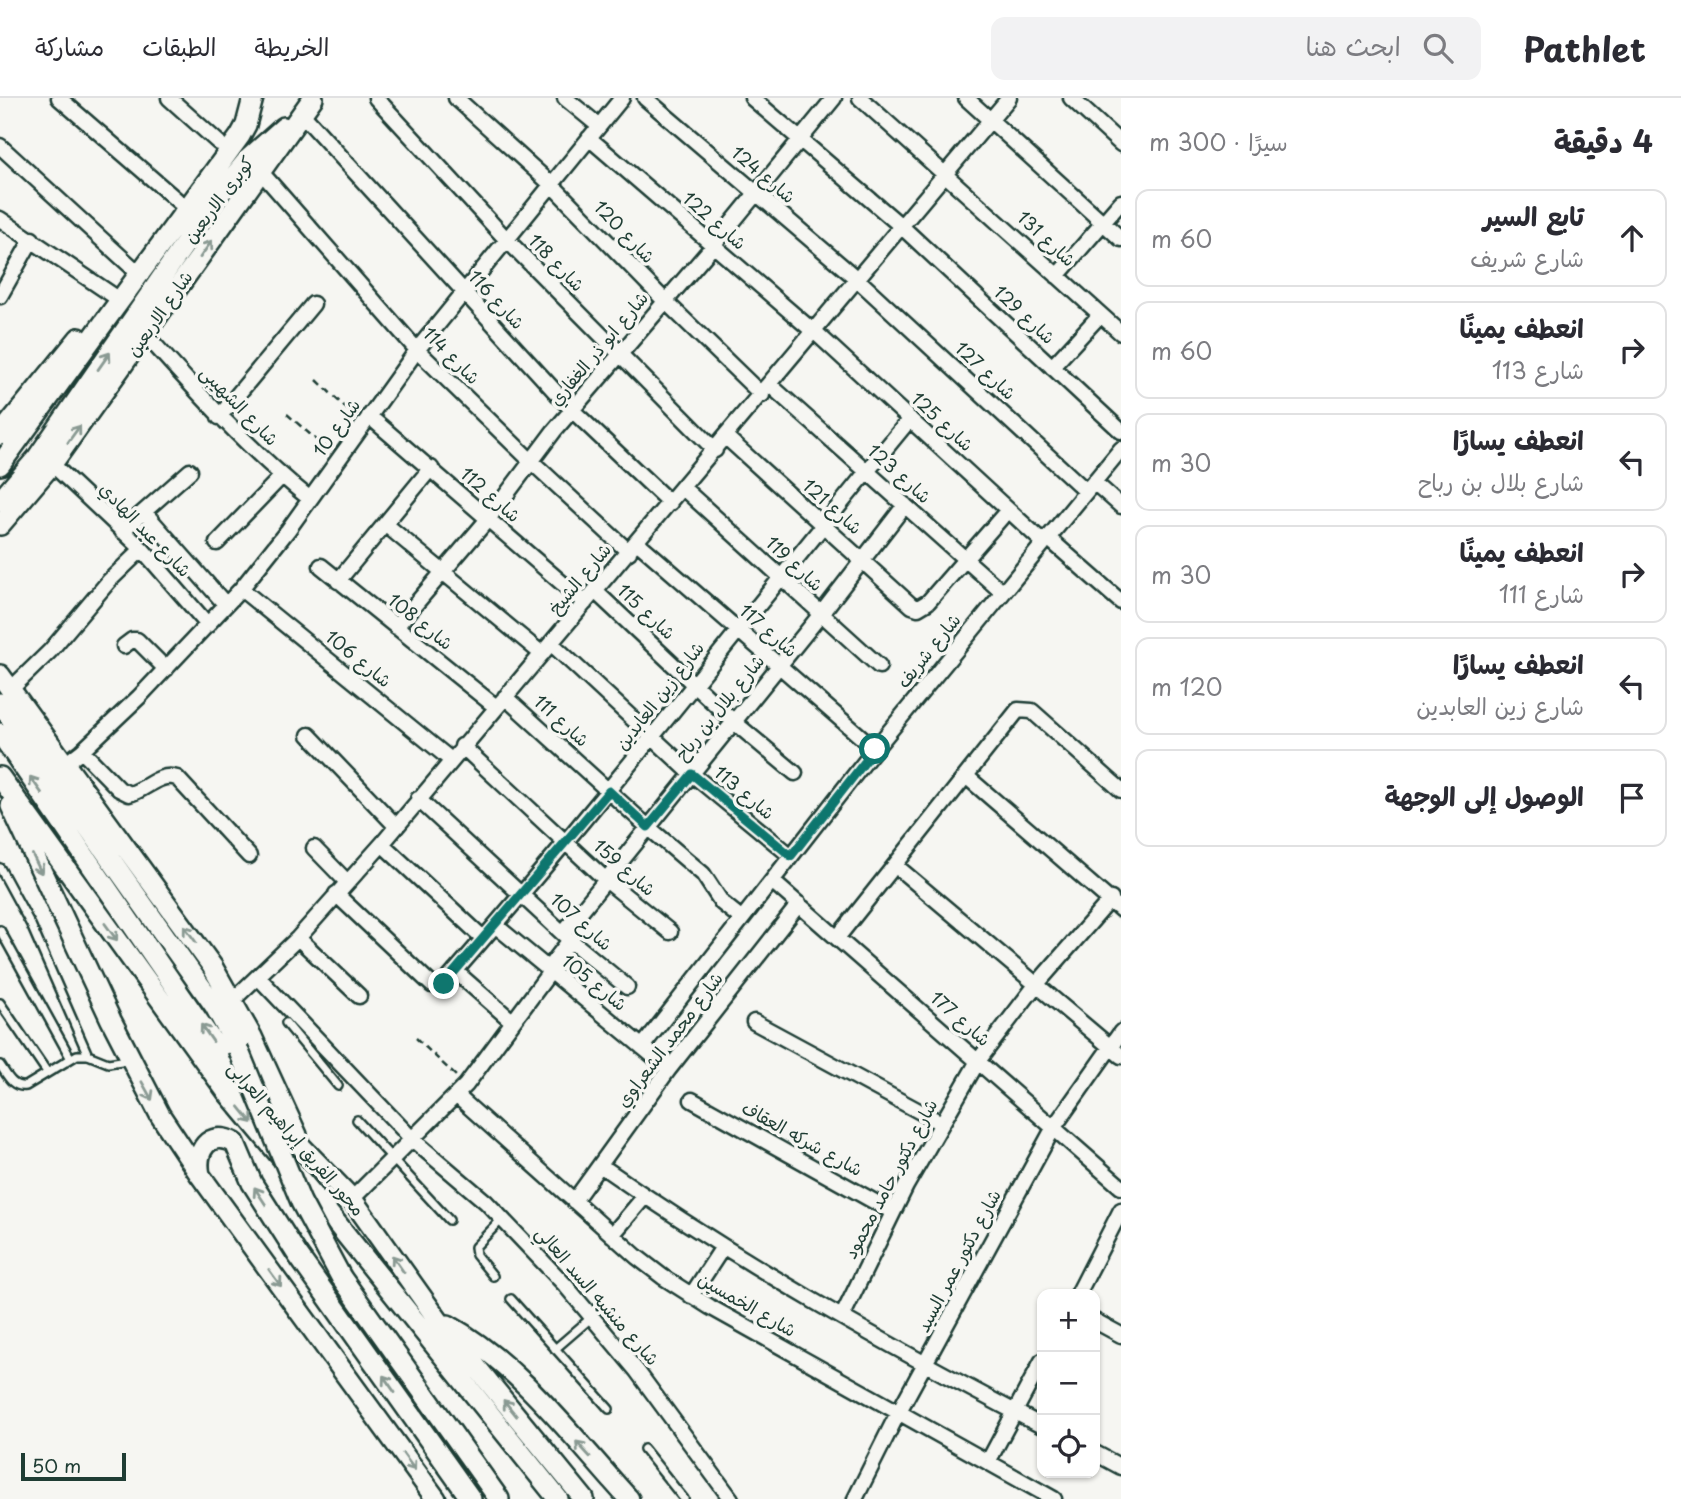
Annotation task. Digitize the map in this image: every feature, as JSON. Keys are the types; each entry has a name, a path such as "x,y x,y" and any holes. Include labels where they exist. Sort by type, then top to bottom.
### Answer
{"main road":[{"path":"0,435 114,296 252,98"},
{"name":"كوبرى الاربعين","path":"0,466 240,136 246,125 252,98"},
{"name":"كوبرى الاربعين","path":"0,500 45,461 226,186 265,143 308,106"},
{"name":"شارع الاربعين","path":"0,525 45,461 146,335 308,106"},
{"path":"4,689 65,764 200,948 233,1000 270,1073 301,1146"},
{"path":"4,689 214,1005 238,1049 301,1202 341,1277 499,1499"},
{"name":"محور الفريق إبراهيم العرابى","path":"0,733 230,1067 263,1107 352,1199 438,1320 584,1499"},
{"path":"0,778 34,859 130,1059 160,1115 200,1175 436,1499"},
{"name":"محور الفريق إبراهيم العرابى","path":"0,778 207,1066 558,1499"},
{"path":"200,1175 198,1157 204,1146 215,1139 235,1143 252,1184 297,1254 471,1499"},
{"path":"297,1254 304,1238 310,1232 334,1220"},
{"path":"438,1320 474,1341 507,1367 629,1499"}],"street":[{"path":"59,98 179,202"},
{"path":"169,98 219,143"},
{"name":"شارع 118","path":"376,98 506,239 715,450"},
{"name":"شارع 120","path":"456,98 552,185 665,301 766,390"},
{"path":"565,98 599,126"},
{"name":"شارع 10","path":"65,764 82,751 166,669 241,589 462,292 622,98"},
{"name":"شارع 124","path":"645,98 857,279"},
{"name":"شارع 129","path":"752,98 901,226 1121,431"},
{"name":"شارع ابو ذر الغفاري","path":"397,627 488,519 572,410 713,246 834,98"},
{"name":"شارع 131","path":"860,98 1121,333"},
{"path":"967,98 1121,239"},
{"name":"شارع الشيخ","path":"233,1000 298,938 382,844 1009,98"},
{"path":"1071,98 1121,144"},
{"name":"شارع 116","path":"308,106 462,292 572,410 670,503"},
{"name":"شارع 122","path":"589,138 814,331"},
{"path":"0,146 133,268"},
{"name":"شارع 114","path":"261,172 417,350 532,462 633,547"},
{"path":"1057,276 1121,202"},
{"path":"0,219 114,296"},
{"path":"0,296 32,239"},
{"name":"شارع 127","path":"857,279 1090,486 1121,506"},
{"path":"219,417 313,304"},
{"path":"1052,367 1100,316"},
{"name":"شارع 125","path":"814,331 1008,510 1121,602"},
{"name":"شارع الشهيبى","path":"146,335 219,417 310,499"},
{"name":"شارع 123","path":"766,390 867,471 1002,592"},
{"name":"شارع زين العابدين","path":"336,894 432,985 444,984 609,791 737,629 910,419"},
{"name":"شارع 112","path":"366,420 431,468 586,603"},
{"name":"شارع 121","path":"726,436 912,606 918,608 928,602 964,559"},
{"name":"شارع شريف","path":"642,1047 875,749 1121,449"},
{"name":"شارع عبد الهادي","path":"45,461 142,550 208,625"},
{"path":"338,580 431,468"},
{"path":"122,531 190,471"},
{"path":"217,543 282,476"},
{"name":"شارع 119","path":"682,488 880,666"},
{"name":"شارع بلال بن رباح","path":"352,1199 461,1090 549,971 567,937 606,880 821,614 905,505"},
{"path":"964,559 1008,510"},
{"path":"144,512 226,605"},
{"name":"شارع 113","path":"385,524 442,572 547,649 791,856"},
{"name":"شارع 117","path":"633,547 737,629 875,749"},
{"path":"4,689 50,651 78,615 142,550"},
{"name":"شارع 108","path":"321,566 397,627 500,702"},
{"name":"شارع 106","path":"241,589 451,760"},
{"name":"شارع 115","path":"595,591 734,722 795,774"},
{"path":"124,646 137,640 166,669"},
{"name":"شارع 111","path":"500,702 609,791 703,874 722,903 742,919"},
{"path":"837,938 1018,710 1032,711 1121,790"},
{"path":"309,735 396,826"},
{"name":"شارع 159","path":"462,746 606,880 670,932"},
{"path":"82,751 120,789 129,794 141,791 159,778 177,778 249,856"},
{"path":"966,776 1116,905"},
{"name":"شارع 107","path":"418,799 567,937 627,987"},
{"path":"382,844 484,938"},
{"path":"314,848 347,882"},
{"path":"896,866 1121,1056"},
{"name":"شارع 177","path":"772,881 1121,1187"},
{"name":"شارع محمد الشعراوي","path":"574,1200 669,1069 799,904"},
{"name":"شارع دكتور حامد محمود","path":"842,1317 893,1212 978,1060 1035,985 1116,905"},
{"name":"شارع 105","path":"495,925 669,1069"},
{"path":"298,938 359,996"},
{"path":"455,971 513,1022"},
{"name":"شارع منشيه السد العالي","path":"258,977 312,1044 412,1139 486,1202 593,1316 664,1406 726,1497"},
{"path":"754,1022 941,1123"},
{"name":"شارع دكتور عمر السيد","path":"855,1499 898,1413 1054,1127 1121,1032"},
{"name":"شارع الخمسين","path":"461,1090 574,1200 663,1277 691,1296 1054,1499"},
{"name":"شارع شركه العقاف","path":"692,1100 893,1212"},
{"path":"600,1165 723,1247 842,1317 1037,1423"},
{"path":"612,1234 645,1196"},
{"path":"1080,1289 1121,1210"},
{"path":"691,1296 723,1247"},
{"path":"1100,1324 1121,1335"},
{"path":"988,1462 1037,1370"},
{"path":"1100,1456 1121,1466"}],"lane":[{"path":"0,868 31,925 88,1055"},
{"path":"0,930 70,1057"},
{"path":"0,1003 47,1072"},
{"path":"286,1023 312,1044 338,1086"},
{"path":"0,1065 19,1087 26,1086 77,1055 88,1055 108,1063 130,1059"},
{"path":"357,1120 449,1220"},
{"path":"493,1276 476,1255 475,1247 503,1219"},
{"path":"511,1299 609,1409"},
{"path":"555,1349 593,1316"},
{"path":"644,1449 684,1499"}],"path":[{"path":"317,380 366,420"},
{"path":"287,414 338,459"},
{"path":"416,1038 461,1090"}],"route":[{"path":"444,984 609,791 648,827 692,774 791,856 875,749"}]}
